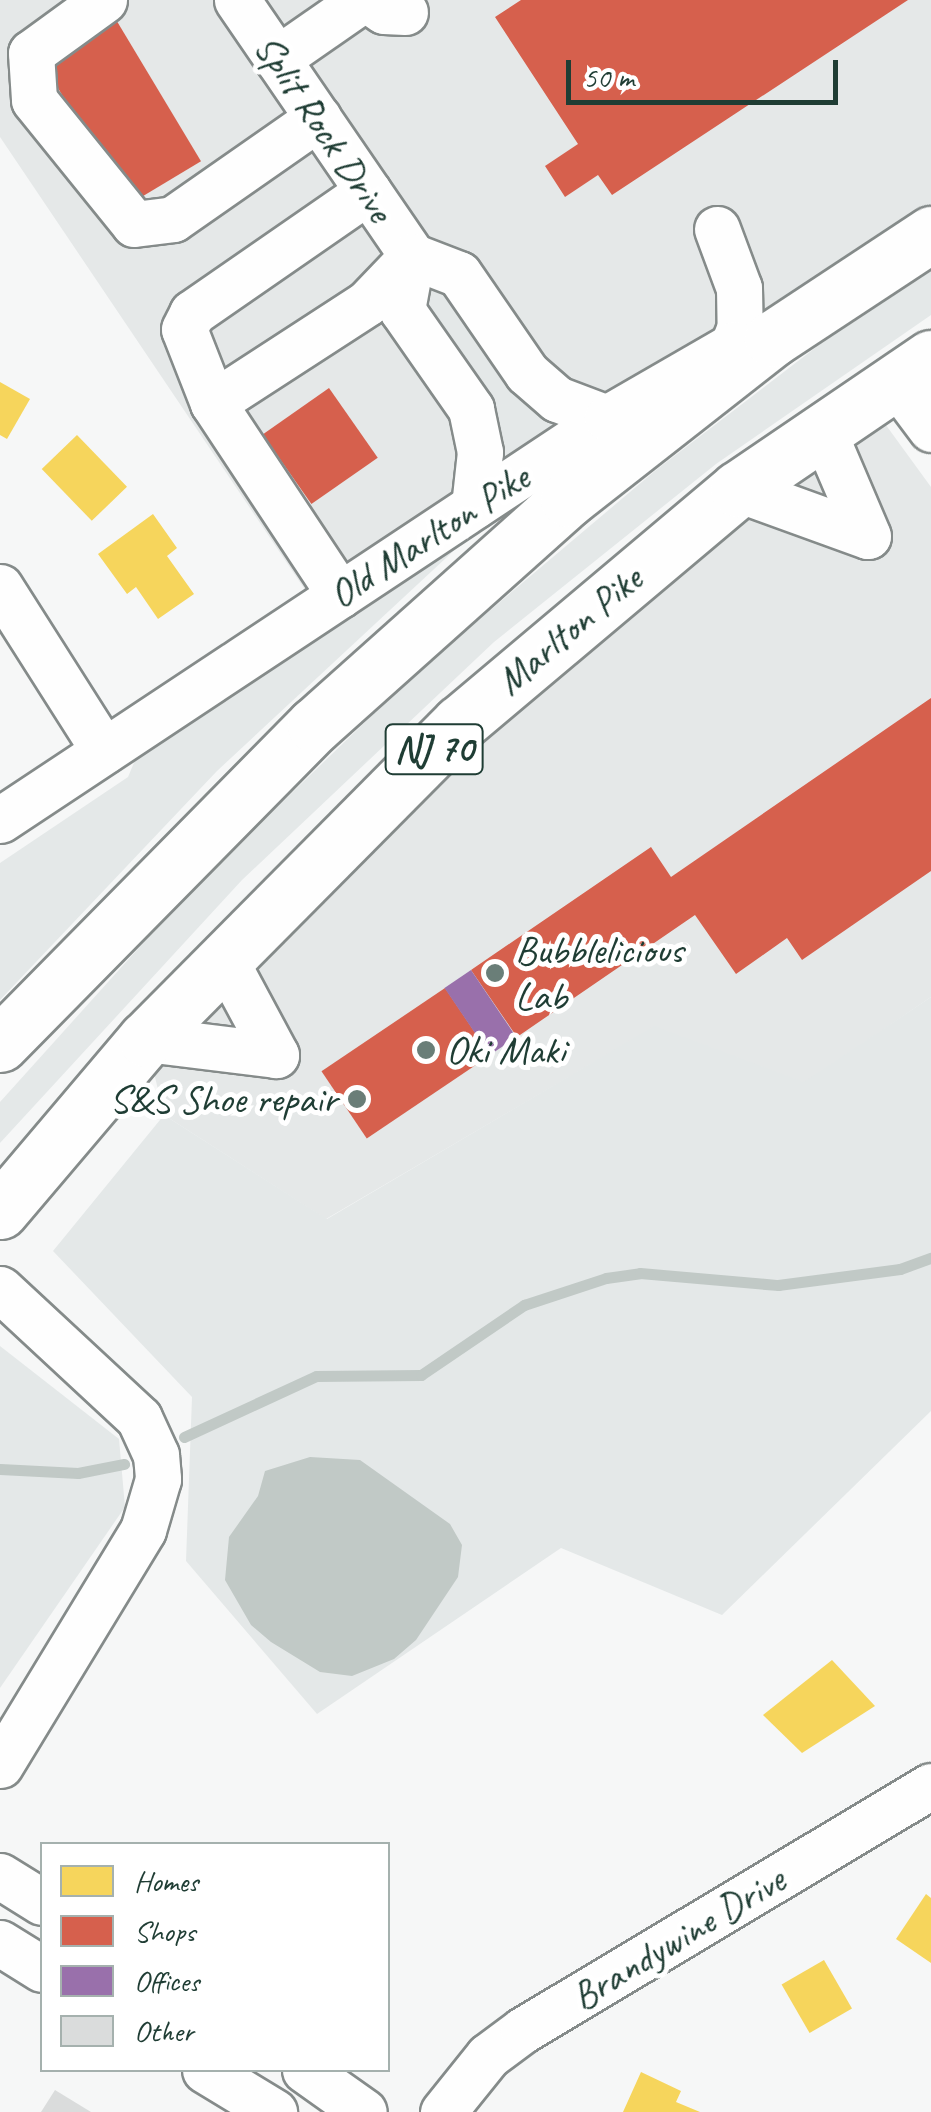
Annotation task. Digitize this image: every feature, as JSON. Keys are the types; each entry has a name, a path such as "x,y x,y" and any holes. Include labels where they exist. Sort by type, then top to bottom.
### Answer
{"highway":[{"name":"NJ 70","path":"0,1044 315,725 568,499 726,363 899,254"},
{"name":"Marlton Pike","path":"0,1211 146,1038 460,722 738,489 825,435 867,399 914,371"}],"street":[{"path":"104,0 31,53 34,100 134,224 173,219 318,118"},
{"name":"Split Rock Drive","path":"236,0 412,256 459,274 527,373 557,400 607,418"},
{"path":"277,59 378,4"},
{"path":"340,595 213,402 184,328 192,313 368,191"},
{"path":"899,254 931,201"},
{"path":"717,228 739,288 726,363"},
{"path":"213,402 368,303 412,256"},
{"name":"Split Rock Drive","path":"412,256 402,310 472,409 480,452 474,506"},
{"name":"Old Marlton Pike","path":"0,820 607,418 726,363"},
{"path":"914,371 931,429"},
{"path":"738,489 868,536 825,435"},
{"path":"0,587 104,751"},
{"path":"146,1038 276,1056 226,960"},
{"path":"0,1290 139,1418 156,1455 158,1479 142,1530 0,1765"},
{"name":"Brandywine Drive","path":"443,2112 488,2056 524,2030 931,1786"},
{"path":"0,1876 40,1901"},
{"path":"0,1943 40,1969"},
{"path":"208,2072 274,2112"},
{"path":"308,2072 364,2112"}],"shaded area":[{"path":"0,0 931,0 931,234 607,418 471,409 474,506 318,609 0,137"},
{"path":"412,256 527,373 607,418 474,506 480,452 402,310"},
{"path":"931,259 931,315 716,464 494,642 242,880 0,1143 0,1102 190,891 417,672 656,470"},
{"path":"867,399 931,487 931,997 805,1083 654,1027 326,1219 164,1115 146,1039 225,960"},
{"path":"475,531 217,771 0,1000 0,863 128,777 141,746"},
{"path":"931,997 931,1411 722,1615 561,1548 317,1714 186,1561 192,1397 53,1251 164,1115 327,1219 654,1026 804,1082"},
{"path":"0,1346 119,1439 125,1507 0,1688"},
{"path":"310,1457 360,1460 450,1524 462,1545 458,1577 416,1640 394,1659 352,1676 320,1672 271,1642 251,1625 225,1580 229,1537 258,1496 265,1471"}],"building: Homes":[{"path":"0,382 30,399 7,439 0,435"},
{"path":"77,435 127,487 92,521 42,469"},
{"path":"153,514 177,548 167,556 194,594 158,619 136,587 127,594 98,554"},
{"path":"832,1660 875,1706 802,1753 763,1715"},
{"path":"926,1894 931,1898 931,1963 896,1939"},
{"path":"824,1960 852,2008 810,2033 782,1985"},
{"path":"641,2072 681,2091 676,2102 700,2112 623,2112"}],"building: Shops":[{"path":"521,0 908,0 612,195 598,175 565,197 545,166 578,144 495,17"},
{"path":"115,18 201,161 128,205 42,62"},
{"path":"329,388 378,458 311,504 263,434"},
{"path":"931,698 931,871 802,960 787,938 736,974 695,915 517,1037 471,970 651,847 671,877"},
{"path":"445,988 490,1055 367,1138 321,1071"}],"building: Offices":[{"path":"471,970 516,1037 490,1055 444,988"}],"building: Other":[{"path":"55,2090 91,2112 41,2112"}],"waterway":[{"path":"184,1437 316,1376 421,1375 524,1305 606,1278 640,1273 778,1285 900,1269 931,1258"},
{"path":"0,1469 78,1473 124,1464"}],"place":[{"name":"Bubblelicious Lab","path":"495,973"},
{"name":"Oki Maki","path":"426,1050"},
{"name":"S&S Shoe repair","path":"357,1099"}]}
